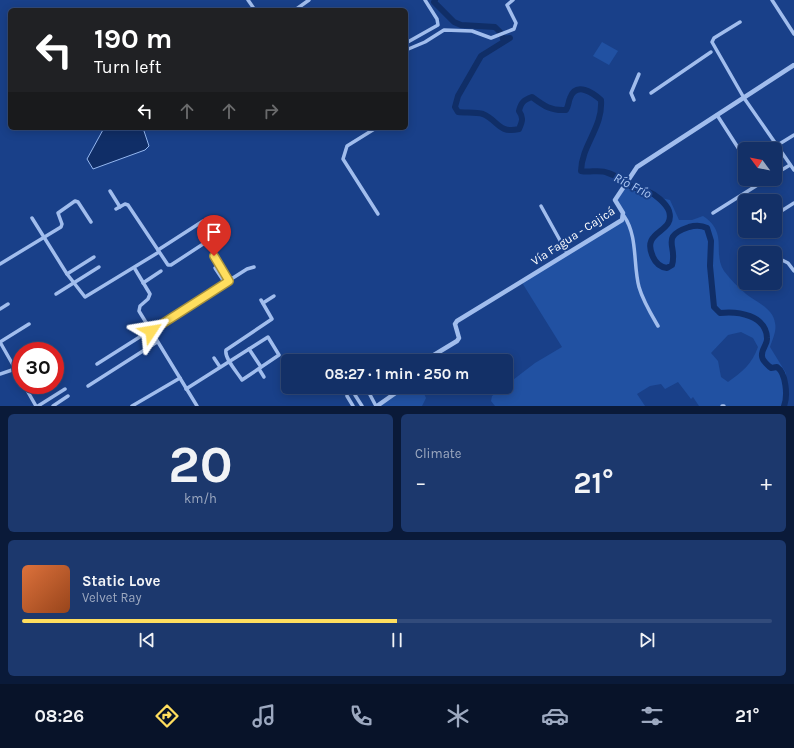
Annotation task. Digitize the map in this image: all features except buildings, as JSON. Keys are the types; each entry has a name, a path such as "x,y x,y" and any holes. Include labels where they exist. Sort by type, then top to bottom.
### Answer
{"street":[{"path":"298,8 309,0"},
{"path":"408,42 438,25 437,19 424,0"},
{"path":"408,49 425,42 444,30 449,29 478,32 491,38 505,34 514,29 516,26 507,5 513,0"},
{"path":"772,0 794,34"},
{"path":"740,22 714,38 712,42 744,98 773,142"},
{"path":"651,93 710,52"},
{"name":"Vía Fagua - Cajicá","path":"436,354 457,341 459,338 455,324 457,321 567,252 622,220 624,216 615,200 637,166 744,98 785,68 794,65"},
{"path":"634,100 631,93 639,74"},
{"path":"717,115 738,148"},
{"path":"373,130 347,146 344,159 345,164 359,183 378,214"},
{"path":"782,142 794,135"},
{"path":"782,154 794,170"},
{"path":"782,170 790,165"},
{"path":"713,213 756,186"},
{"path":"110,191 118,208 128,205 166,264 171,265 223,232"},
{"path":"0,264 45,238 62,226 58,213 75,201 78,202 91,222"},
{"path":"782,211 794,203"},
{"path":"541,206 567,252"},
{"path":"624,216 631,233 639,286 645,302 658,326"},
{"path":"32,218 67,274 83,296 88,296 135,269 204,221"},
{"path":"214,256 229,281"},
{"path":"67,274 94,257"},
{"path":"782,261 788,263 794,271"},
{"path":"56,294 99,267"},
{"path":"97,364 247,269 254,267"},
{"path":"215,268 225,283"},
{"path":"135,269 150,297 138,309 197,406"},
{"path":"143,283 160,271"},
{"path":"186,389 230,362 268,337 279,355 242,380 230,362 226,354 226,350 272,319 262,302 274,296"},
{"path":"0,309 8,304"},
{"path":"12,362 0,342 29,324"},
{"path":"88,386 158,342"},
{"path":"249,349 264,377"},
{"path":"214,358 220,367"},
{"path":"0,374 12,370"},
{"path":"132,406 180,378"},
{"path":"30,394 37,406 56,394"},
{"path":"370,394 376,406 394,394"},
{"path":"355,395 362,406"},
{"path":"53,406 68,396"},
{"path":"347,396 353,406"}],"shaded area":[{"path":"602,42 618,51 609,65 593,56"},
{"path":"103,130 144,130 149,146 145,150 93,169 87,159"},
{"path":"628,184 648,191 657,197 670,200 679,220 692,220 703,216 711,223 716,229 718,236 719,257 724,271 738,287 738,290 742,290 768,309 774,318 775,329 770,347 786,373 786,401 784,406 699,406 693,397 691,399 678,382 665,389 661,384 650,386 637,394 645,406 495,406 491,401 492,396 495,394 513,394 513,380 535,363 562,347 521,281 624,216 615,202","holes":["741,332 753,338 758,347 750,363 742,371 728,382 721,377 718,361 711,353 728,335"]},
{"path":"394,394 424,394 426,398 422,406 377,406"}],"waterway":[{"name":"Río Frío","path":"435,0 434,2 454,22 461,25 495,27 502,34 503,39 510,38 481,56 458,96 455,107 458,112 483,114 502,128 512,130 519,129 522,120 522,116 519,111 521,105 525,100 532,97 540,103 556,110 566,110 573,93 580,89 594,94 601,100 599,119 585,152 581,171 602,171 611,174 631,186 650,192 660,199 669,211 670,218 668,224 654,236 651,241 650,248 655,262 662,267 667,268 672,265 672,238 675,234 692,226 707,228 711,241 710,266 714,307 720,313 743,314 756,319 762,324 767,338 762,351 762,358 771,368 777,367 782,374 786,391 784,406"}],"route":[{"path":"151,331 229,281 214,256"}]}
